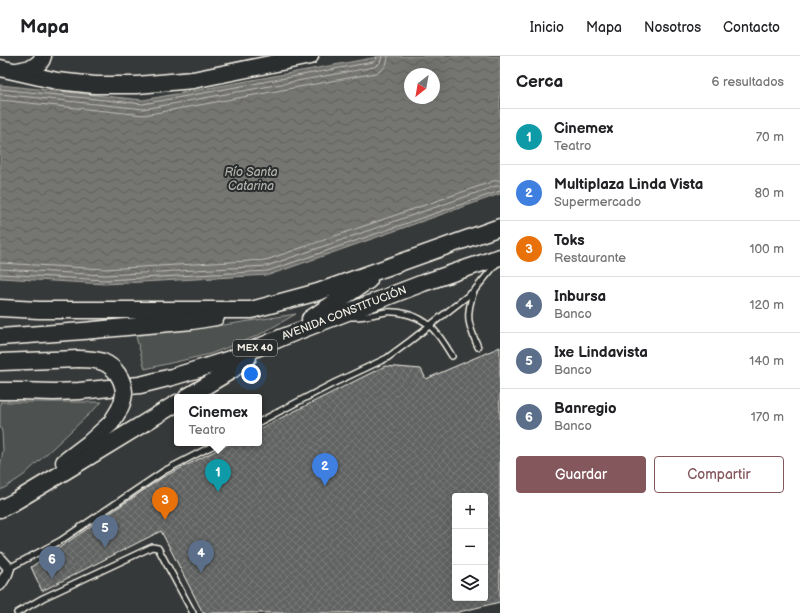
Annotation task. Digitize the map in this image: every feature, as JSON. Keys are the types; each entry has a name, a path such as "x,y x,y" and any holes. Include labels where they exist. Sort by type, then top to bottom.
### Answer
{"highway":[{"path":"7,70 35,66 42,60 43,56"},
{"path":"7,70 57,81 95,85 137,85 193,80 310,56"},
{"path":"2,337 192,321 251,310 318,292 500,227"},
{"name":"AVENIDA CONSTITUCIÓN","path":"0,391 79,391 140,384 172,377 233,358 262,345 422,283 500,258"},
{"path":"284,337 391,266"},
{"path":"0,308 39,310 251,310"},
{"path":"192,394 232,370 262,345"},
{"path":"0,362 89,359 105,363 116,372 120,378 124,392 122,404 111,423 89,442 53,472 7,497 0,499"},
{"path":"0,509 53,479 174,405"}],"street":[{"path":"0,558 9,568 0,585"}],"lane":[{"path":"262,420 334,383 387,358 410,342 474,290 500,258"},
{"path":"474,290 470,301 468,314 470,328 478,346"},
{"path":"339,315 355,317 387,312 402,313 417,318 430,326 443,341 452,356"},
{"path":"9,568 60,541 164,471 212,446"},
{"path":"16,613 43,598 152,547 158,548 193,613"}],"shaded area":[{"path":"296,314 257,336 210,354 145,369 135,333 217,326"},
{"path":"0,402 102,402 24,475 0,490 0,468 3,450 2,432 0,426"}],"water":[{"name":"Río Santa Catarina","path":"383,56 500,56 500,194 269,275 105,284 0,278 0,85 143,100"}],"building":[{"path":"500,347 500,602 455,613 203,613 161,531 42,591 31,567 163,477 225,446 262,446 262,428 385,366 421,369 426,379"}],"place":[{"name":"Multiplaza Linda Vista","path":"325,486"},
{"name":"Cinemex","path":"218,492"},
{"name":"Toks","path":"165,520"},
{"name":"Ixe Lindavista","path":"105,548"},
{"name":"Inbursa","path":"201,573"},
{"name":"Banregio","path":"52,579"}]}
